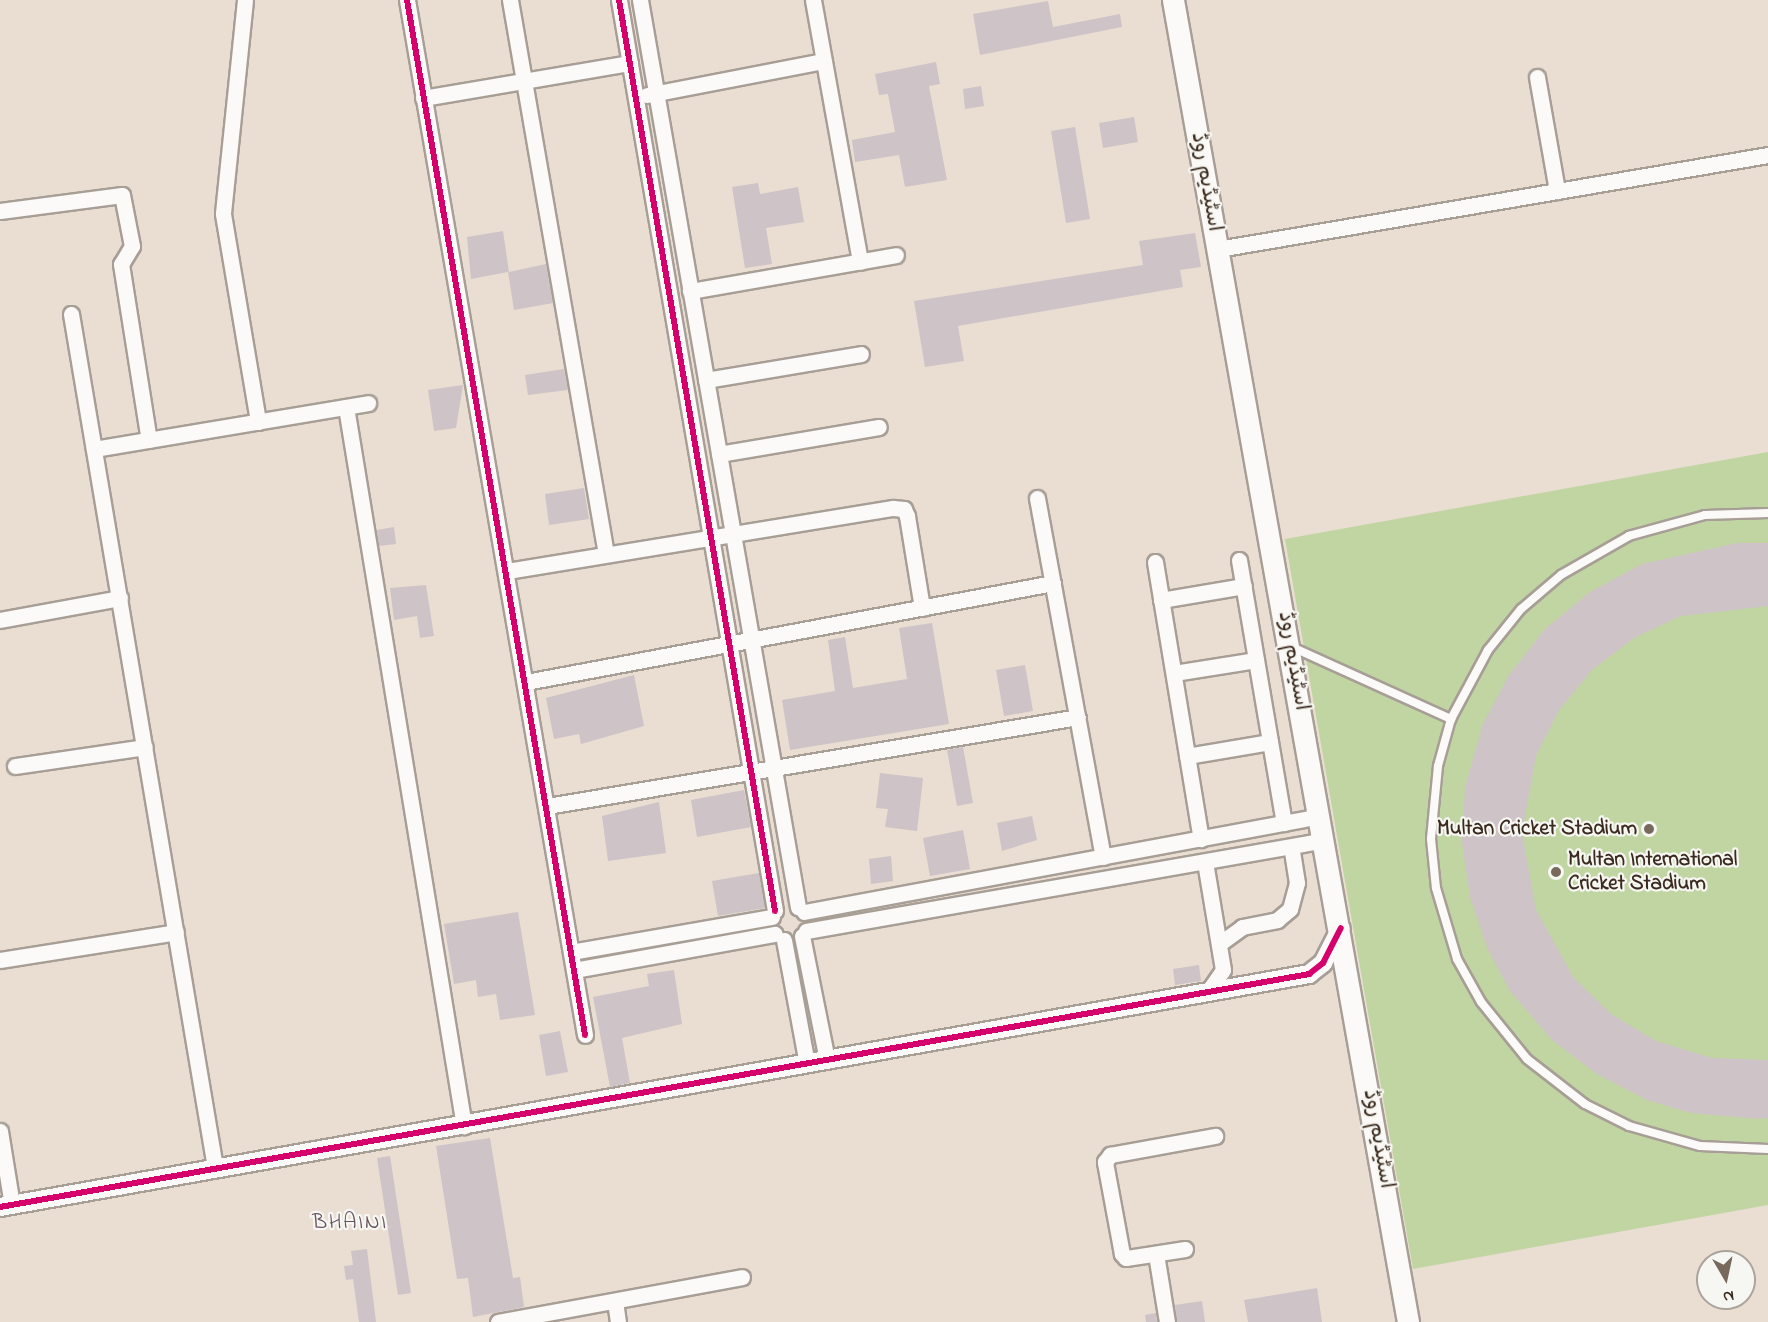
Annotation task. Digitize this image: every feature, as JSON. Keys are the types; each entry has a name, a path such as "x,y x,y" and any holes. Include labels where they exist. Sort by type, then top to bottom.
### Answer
{"main road":[{"name":"اسٹیڈیم روڈ","path":"1173,0 1341,928 1408,1322"}],"street":[{"path":"245,0 224,214 258,422"},
{"path":"407,0 585,1035"},
{"path":"510,0 606,554"},
{"path":"619,0 712,536 774,914 807,1064"},
{"path":"640,0 751,640 828,1060"},
{"path":"813,0 860,262"},
{"path":"636,98 824,61"},
{"path":"423,98 630,63"},
{"path":"1537,77 1557,191"},
{"path":"1218,249 1768,154"},
{"path":"0,212 122,195 132,246 121,264 149,440"},
{"path":"690,291 896,255"},
{"path":"71,314 215,1167"},
{"path":"706,380 861,354"},
{"path":"94,449 368,403"},
{"path":"346,407 464,1126"},
{"path":"719,454 879,427"},
{"path":"1038,498 1103,857"},
{"path":"507,571 732,532 904,509 922,608"},
{"path":"1239,560 1284,823"},
{"path":"1155,562 1201,839"},
{"path":"526,682 1053,583"},
{"path":"1161,600 1244,586"},
{"path":"0,620 120,598"},
{"path":"1174,673 1256,660"},
{"path":"547,806 1078,717"},
{"path":"1187,756 1270,742"},
{"path":"15,766 145,747"},
{"path":"571,952 1320,816"},
{"path":"574,970 804,933 1324,840"},
{"path":"1219,944 1242,927 1277,920 1290,909 1297,883 1291,847"},
{"path":"1205,862 1222,970 1207,993"},
{"path":"0,1131 6,1206 1309,974 1323,963 1341,928"},
{"path":"0,960 176,932"},
{"path":"1185,1249 1156,1254 1122,1254 1105,1162 1110,1155 1215,1136"},
{"path":"1156,1254 1167,1322"},
{"path":"498,1322 742,1277"},
{"path":"615,1301 618,1322"}],"lane":[{"path":"1768,513 1679,520 1629,536 1582,560 1540,591 1504,629 1474,672 1451,719 1431,815 1436,888 1458,959 1495,1022 1545,1076 1614,1119 1700,1146 1768,1149"},
{"path":"1290,646 1451,719"}],"green space":[{"name":"Multan International Cricket Stadium","path":"1768,452 1768,1205 1413,1269 1285,539"}],"building":[{"path":"1048,1 1053,27 1120,14 1122,27 980,55 973,14"},
{"path":"936,62 940,84 929,86 947,180 905,187 899,155 855,162 852,140 895,132 888,94 879,95 875,74"},
{"path":"981,86 984,106 965,109 963,89"},
{"path":"1134,117 1138,142 1103,148 1099,123"},
{"path":"1075,127 1090,219 1066,223 1051,131"},
{"path":"758,183 760,194 798,187 804,222 766,228 772,264 745,268 732,187"},
{"path":"503,231 509,272 546,264 553,303 514,310 508,272 471,279 467,237"},
{"path":"1195,233 1201,267 1180,270 1183,287 958,326 964,361 925,367 914,301 1143,265 1139,241"},
{"path":"564,369 568,390 528,395 525,375"},
{"path":"463,385 456,428 434,431 428,390"},
{"path":"584,488 589,519 549,525 545,494"},
{"path":"394,527 396,544 379,546 377,530"},
{"path":"1737,543 1768,543 1768,606 1681,616 1634,638 1592,670 1559,710 1536,756 1522,833 1536,910 1574,978 1611,1014 1656,1041 1712,1058 1768,1060 1768,1118 1758,1119 1691,1113 1647,1100 1597,1074 1552,1040 1510,991 1488,950 1470,897 1462,842 1465,787 1483,724 1509,675 1545,629 1590,592 1642,564"},
{"path":"426,585 434,636 420,638 417,616 394,620 390,588"},
{"path":"932,623 949,724 790,750 782,700 835,691 828,640 845,637 853,688 907,679 899,628"},
{"path":"1025,665 1033,711 1004,716 996,670"},
{"path":"634,675 644,726 581,744 579,734 554,739 546,698"},
{"path":"963,747 973,803 957,806 947,750"},
{"path":"880,773 923,778 917,831 885,827 888,809 876,808"},
{"path":"744,790 751,827 697,837 691,800"},
{"path":"659,802 666,853 608,861 602,816"},
{"path":"1032,816 1037,840 1002,851 997,823"},
{"path":"963,830 970,869 930,876 923,838"},
{"path":"891,856 893,881 871,884 869,859"},
{"path":"759,873 765,908 718,916 712,881"},
{"path":"518,912 535,1015 500,1020 496,994 478,997 476,980 454,984 444,924"},
{"path":"1199,965 1201,981 1175,985 1173,969"},
{"path":"674,970 682,1024 622,1038 630,1083 610,1087 593,997 649,986 647,974"},
{"path":"560,1031 568,1072 546,1076 539,1035"},
{"path":"490,1138 513,1278 520,1277 524,1307 473,1317 468,1278 457,1279 436,1146"},
{"path":"390,1156 411,1293 398,1295 377,1158"},
{"path":"367,1249 376,1322 359,1322 353,1279 346,1280 344,1266 353,1265 351,1251"},
{"path":"1317,1288 1322,1322 1248,1322 1244,1300"},
{"path":"1202,1301 1205,1322 1177,1322 1175,1305"},
{"path":"1156,1313 1157,1322 1146,1322 1145,1315"}],"cycle path":[{"path":"407,0 585,1035"},
{"path":"619,0 775,911"},
{"path":"0,1207 1309,974 1323,963 1341,928"}],"place":[{"name":"Multan Cricket Stadium","path":"1649,829"},
{"name":"Multan International Cricket Stadium","path":"1556,872"}],"district":[{"name":"BHAINI","path":"350,1224"}]}
